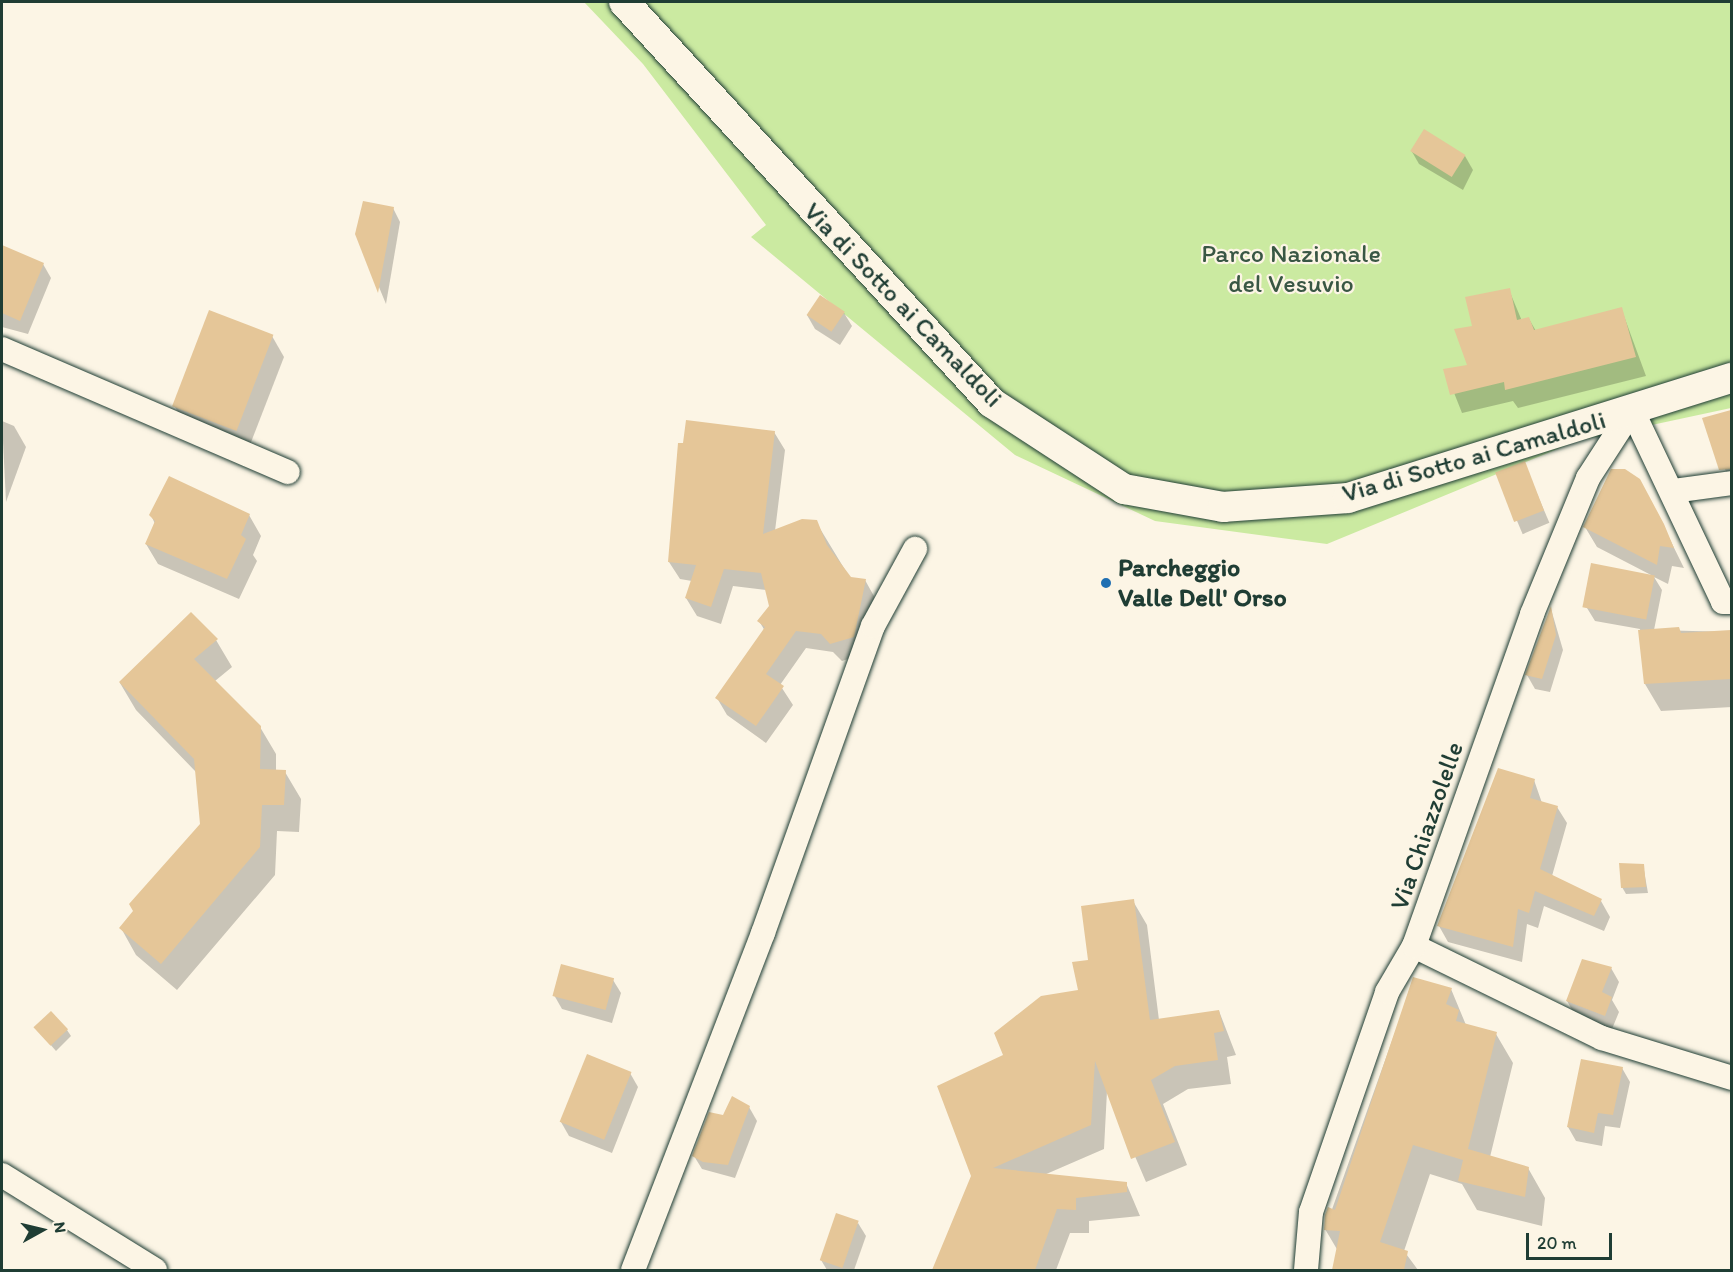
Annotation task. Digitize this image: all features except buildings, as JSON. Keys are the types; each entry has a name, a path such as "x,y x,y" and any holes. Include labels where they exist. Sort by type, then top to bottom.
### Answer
{"street":[{"name":"Via di Sotto ai Camaldoli","path":"624,2 992,403 1124,489 1223,507 1348,498 1731,378"},
{"path":"2,349 288,472"},
{"path":"1632,410 1673,491 1723,602 1731,602"},
{"name":"Via Chiazzolelle","path":"1306,1270 1311,1212 1387,992 1414,946 1532,614 1588,478 1632,410"},
{"path":"1673,491 1731,483"},
{"path":"633,1270 763,933 873,626 915,549"},
{"path":"1414,946 1602,1038 1731,1078"},
{"path":"2,1175 155,1270"}],"green space":[{"name":"Parco Nazionale del Vesuvio","path":"584,2 1731,2 1731,408 1577,441 1327,544 1155,521 1015,455 751,237 766,225 643,64"}],"place":[{"name":"Parcheggio Valle Dell' Orso","path":"1106,583"}]}
